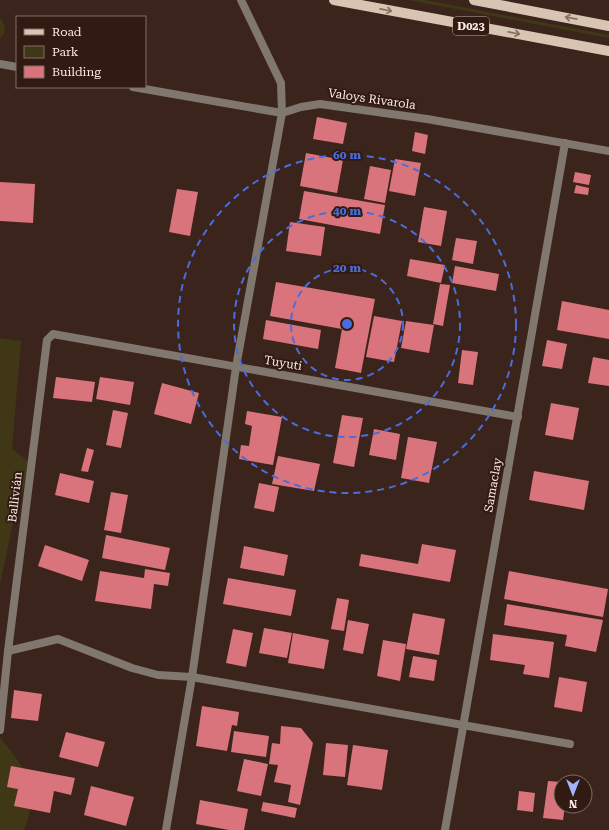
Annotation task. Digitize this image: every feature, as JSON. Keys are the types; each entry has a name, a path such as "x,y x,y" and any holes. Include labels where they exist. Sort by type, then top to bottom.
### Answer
{"main road":[{"name":"D023","path":"334,0 609,51"},
{"name":"D023","path":"474,0 609,26"}],"street":[{"path":"166,830 192,677 236,367 282,113 281,83 241,0"},
{"path":"0,64 16,67"},
{"name":"Valoys Rivarola","path":"139,88 282,113 301,107 320,104 427,119 609,151"},
{"name":"Samaclay","path":"445,830 565,143"},
{"name":"Tuyuti","path":"47,340 55,334 518,417"},
{"name":"Ballivián","path":"0,730 8,651 47,340"},
{"path":"8,651 58,639 132,668 158,675 192,677 570,744"}],"green space":[{"path":"408,0 425,0 609,35 609,38"},
{"path":"0,17 5,27 4,34 0,38"},
{"path":"0,338 21,341 12,449 31,463 13,522 0,585"},
{"path":"0,737 24,769 31,782 32,798 28,820 24,830 0,830"}],"building":[{"path":"317,117 347,123 343,144 313,139"},
{"path":"415,132 428,135 425,154 412,151"},
{"path":"306,153 343,160 337,193 300,186"},
{"path":"395,159 421,163 415,196 389,191"},
{"path":"370,166 391,170 385,203 364,199"},
{"path":"575,172 591,175 589,185 573,182"},
{"path":"0,182 35,184 33,223 0,221"},
{"path":"576,185 589,188 588,195 574,193"},
{"path":"177,189 198,192 190,236 169,232"},
{"path":"304,191 385,205 380,234 299,219"},
{"path":"424,207 447,211 441,246 418,242"},
{"path":"290,222 325,227 321,256 286,251"},
{"path":"456,238 477,241 473,264 452,260"},
{"path":"410,259 445,265 441,283 407,276"},
{"path":"455,266 499,274 496,291 452,283"},
{"path":"276,282 375,299 361,373 335,368 342,329 270,316"},
{"path":"440,284 450,285 443,326 433,324"},
{"path":"562,301 609,310 609,339 557,330"},
{"path":"374,316 402,321 394,362 366,357"},
{"path":"266,320 321,330 318,349 263,339"},
{"path":"406,321 434,325 429,353 401,348"},
{"path":"547,340 567,344 562,369 542,366"},
{"path":"462,350 478,352 473,385 458,383"},
{"path":"593,357 609,360 609,386 588,383"},
{"path":"56,377 95,382 92,402 53,398"},
{"path":"100,377 134,382 130,405 96,399"},
{"path":"162,383 199,393 191,424 154,414"},
{"path":"551,403 579,408 573,440 545,435"},
{"path":"113,410 128,413 121,448 106,445"},
{"path":"247,411 282,417 273,465 239,459 241,445 249,446 252,426 245,424"},
{"path":"342,415 363,418 354,467 333,463"},
{"path":"374,429 400,434 396,460 369,455"},
{"path":"408,437 437,442 429,483 401,478"},
{"path":"87,448 94,450 88,472 81,471"},
{"path":"278,456 320,464 314,491 272,484"},
{"path":"534,471 589,481 584,510 529,500"},
{"path":"60,473 94,481 89,503 55,495"},
{"path":"259,483 279,487 274,512 254,508"},
{"path":"111,492 128,495 121,533 104,530"},
{"path":"106,535 170,548 165,570 102,558"},
{"path":"422,544 456,550 450,582 359,566 361,554 418,564"},
{"path":"45,545 89,560 82,581 38,566"},
{"path":"244,546 288,555 284,576 240,568"},
{"path":"145,569 170,573 168,586 154,584 151,609 95,601 100,571 144,578"},
{"path":"509,571 608,589 603,617 504,599"},
{"path":"228,578 296,590 291,616 223,604"},
{"path":"337,598 349,600 344,631 331,629"},
{"path":"507,604 603,620 596,652 565,646 567,635 504,625"},
{"path":"413,613 445,619 439,655 406,649"},
{"path":"348,620 369,624 363,654 343,650"},
{"path":"264,628 292,633 287,658 259,653"},
{"path":"233,629 253,633 246,667 226,663"},
{"path":"293,633 329,640 324,669 288,663"},
{"path":"493,634 554,642 549,678 523,674 525,665 490,660"},
{"path":"383,640 406,644 400,681 377,676"},
{"path":"413,656 437,660 434,681 409,677"},
{"path":"559,677 587,682 582,712 554,707"},
{"path":"14,690 42,694 38,721 11,718"},
{"path":"202,706 239,712 237,726 232,725 227,751 196,746"},
{"path":"281,726 301,728 313,743 300,805 288,802 291,785 274,782 278,765 269,764 272,743 280,744"},
{"path":"234,731 269,736 266,757 231,752"},
{"path":"66,732 105,742 98,767 59,757"},
{"path":"326,743 348,745 345,777 323,775"},
{"path":"353,745 388,750 382,790 347,785"},
{"path":"244,759 268,764 261,796 237,791"},
{"path":"11,766 75,778 71,795 54,791 50,813 14,806 18,789 7,787"},
{"path":"548,781 553,781 553,814 564,814 563,820 543,818"},
{"path":"91,786 134,797 126,826 84,815"},
{"path":"519,791 535,793 533,812 517,810"},
{"path":"200,800 248,809 244,830 229,830 196,824"},
{"path":"263,802 297,808 295,818 261,811"}]}
